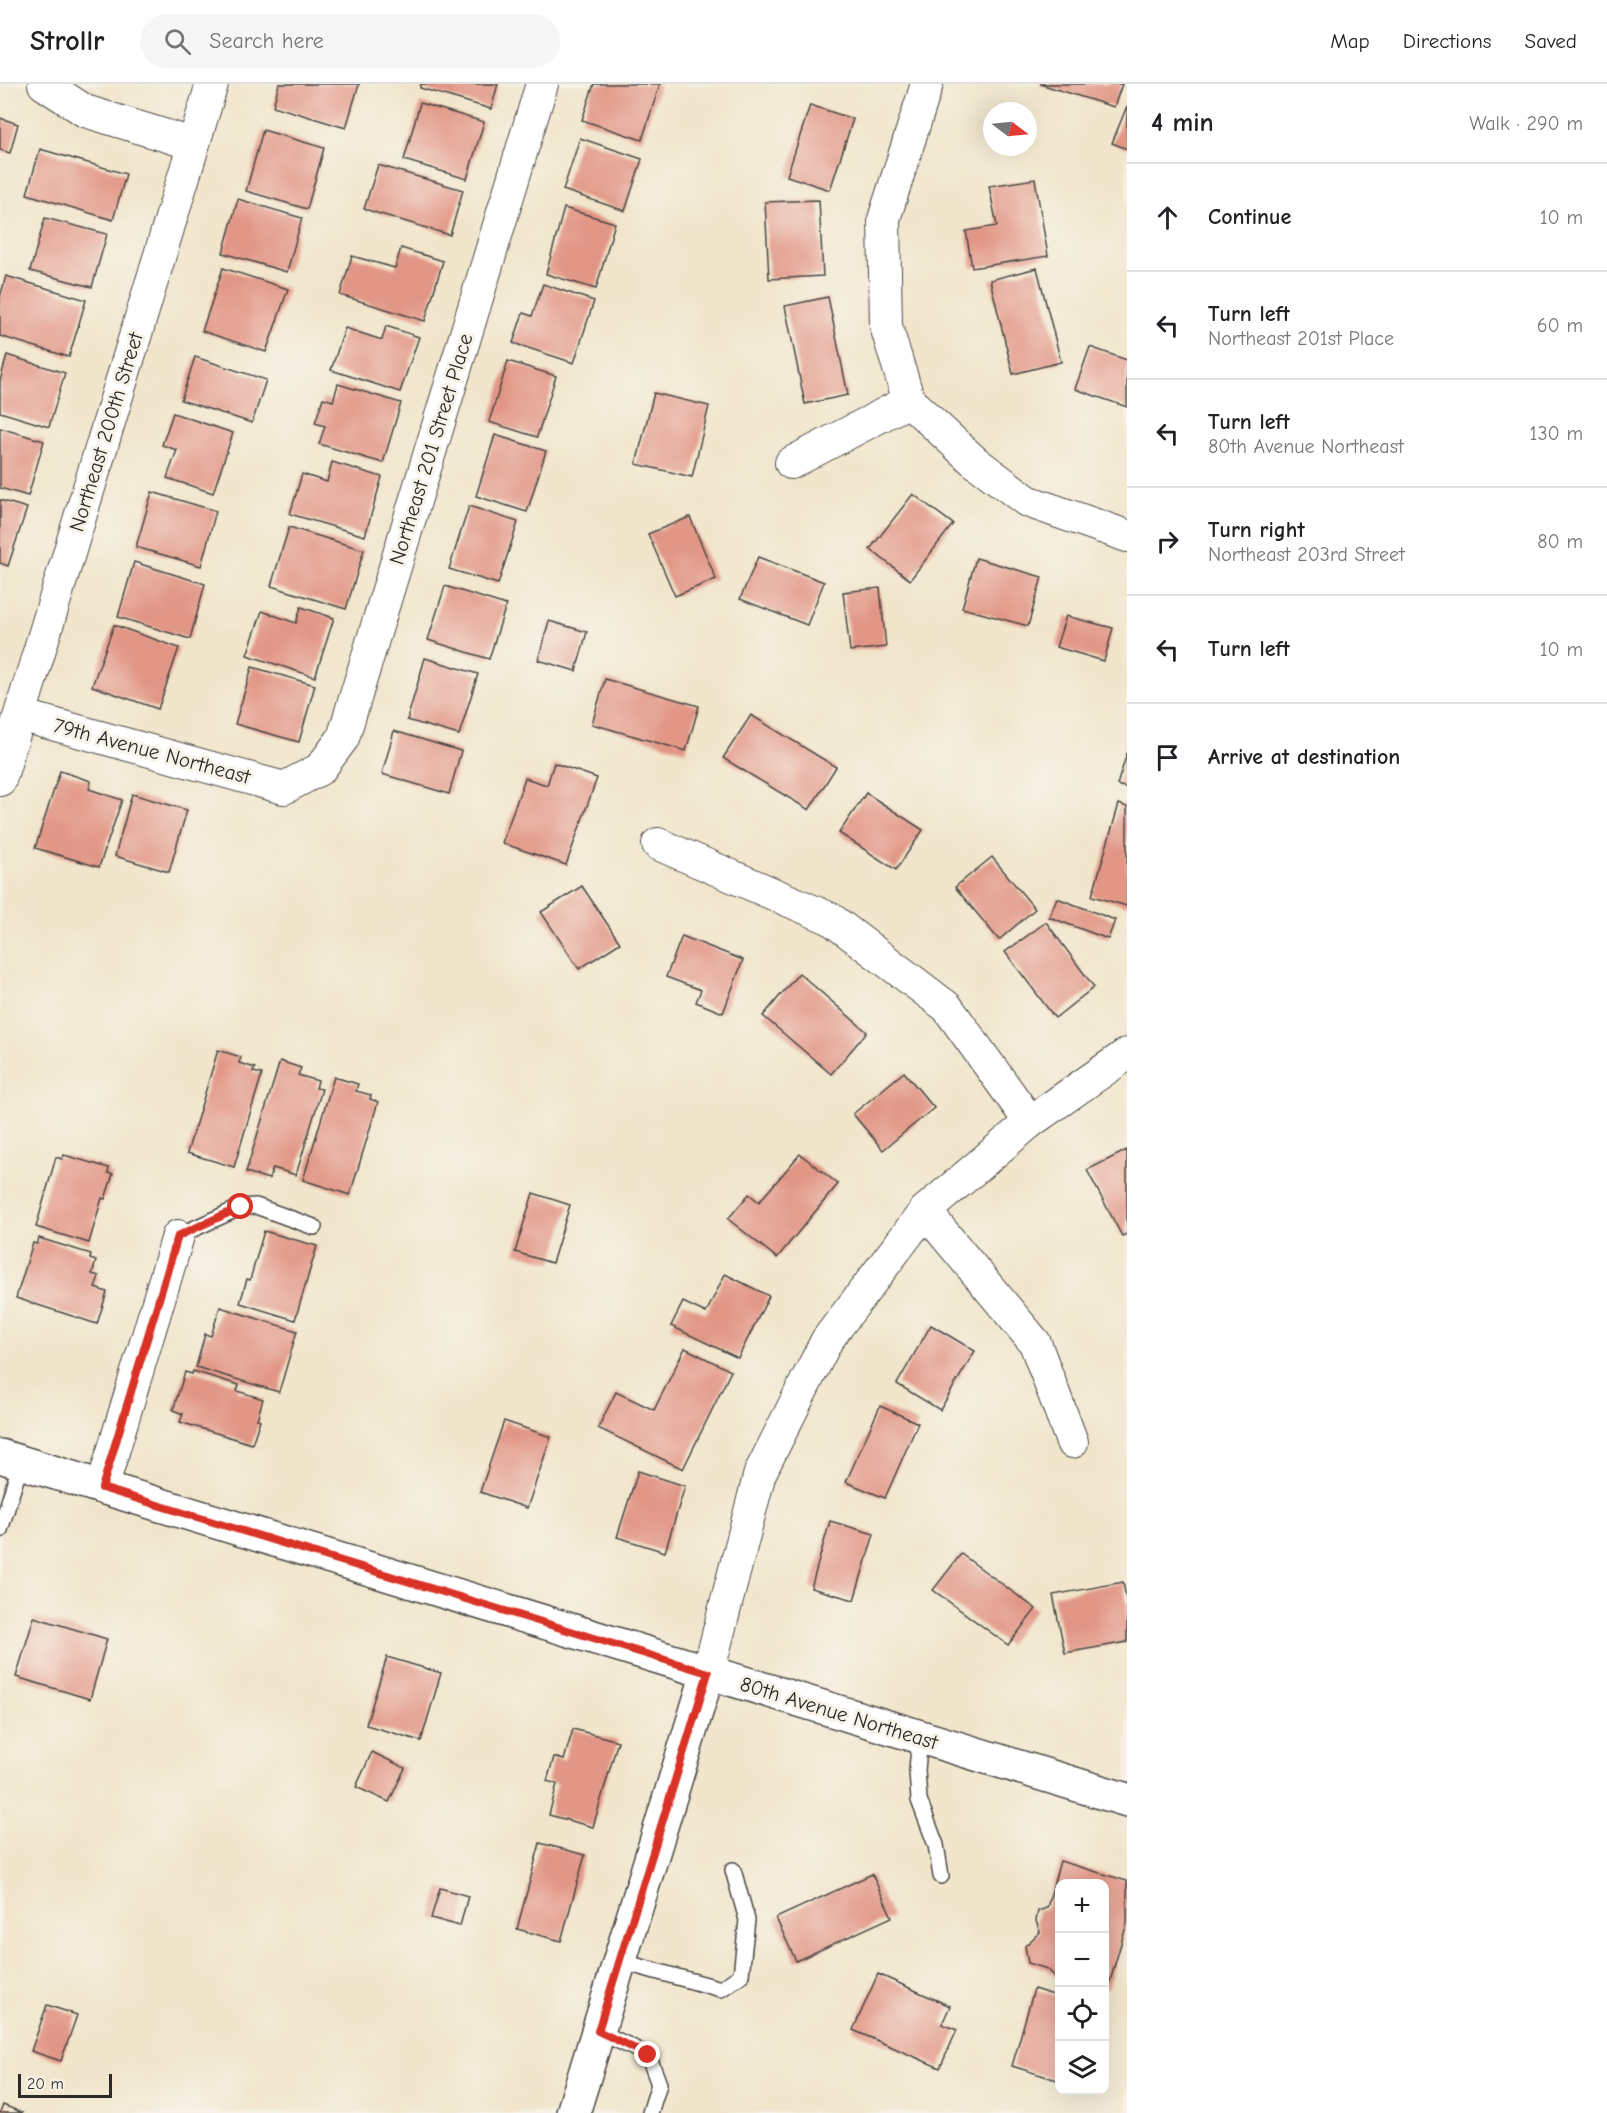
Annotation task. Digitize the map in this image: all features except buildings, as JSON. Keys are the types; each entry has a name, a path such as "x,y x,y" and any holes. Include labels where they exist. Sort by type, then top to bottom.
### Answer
{"main road":[{"name":"80th Avenue Northeast","path":"10,1460 1127,1800"},
{"path":"573,2113 708,1673"}],"street":[{"path":"44,84 85,111 193,144"},
{"name":"Northeast 200th Street","path":"0,780 212,84"},
{"name":"Northeast 201 Street Place","path":"284,788 320,769 344,738 542,84"},
{"path":"927,84 884,219 886,326 909,401 974,461 1027,501 1127,536"},
{"path":"791,463 909,401"},
{"name":"79th Avenue Northeast","path":"20,715 284,788"},
{"path":"658,844 831,919 947,1007 1030,1122"},
{"path":"708,1673 760,1473 827,1340 925,1211 1030,1122 1127,1054"},
{"path":"925,1211 1035,1343 1072,1442"},
{"path":"102,1488 178,1236"}],"lane":[{"path":"178,1236 241,1207 256,1206 314,1227"},
{"path":"0,1530 10,1460"},
{"path":"920,1737 916,1770 920,1800 936,1845 940,1876"},
{"path":"619,1961 721,1989 741,1975 747,1920 733,1870"},
{"path":"598,2031 648,2055 660,2084 650,2113"}],"route":[{"path":"241,1207 178,1236 102,1488 708,1673 598,2031 648,2055"}]}
